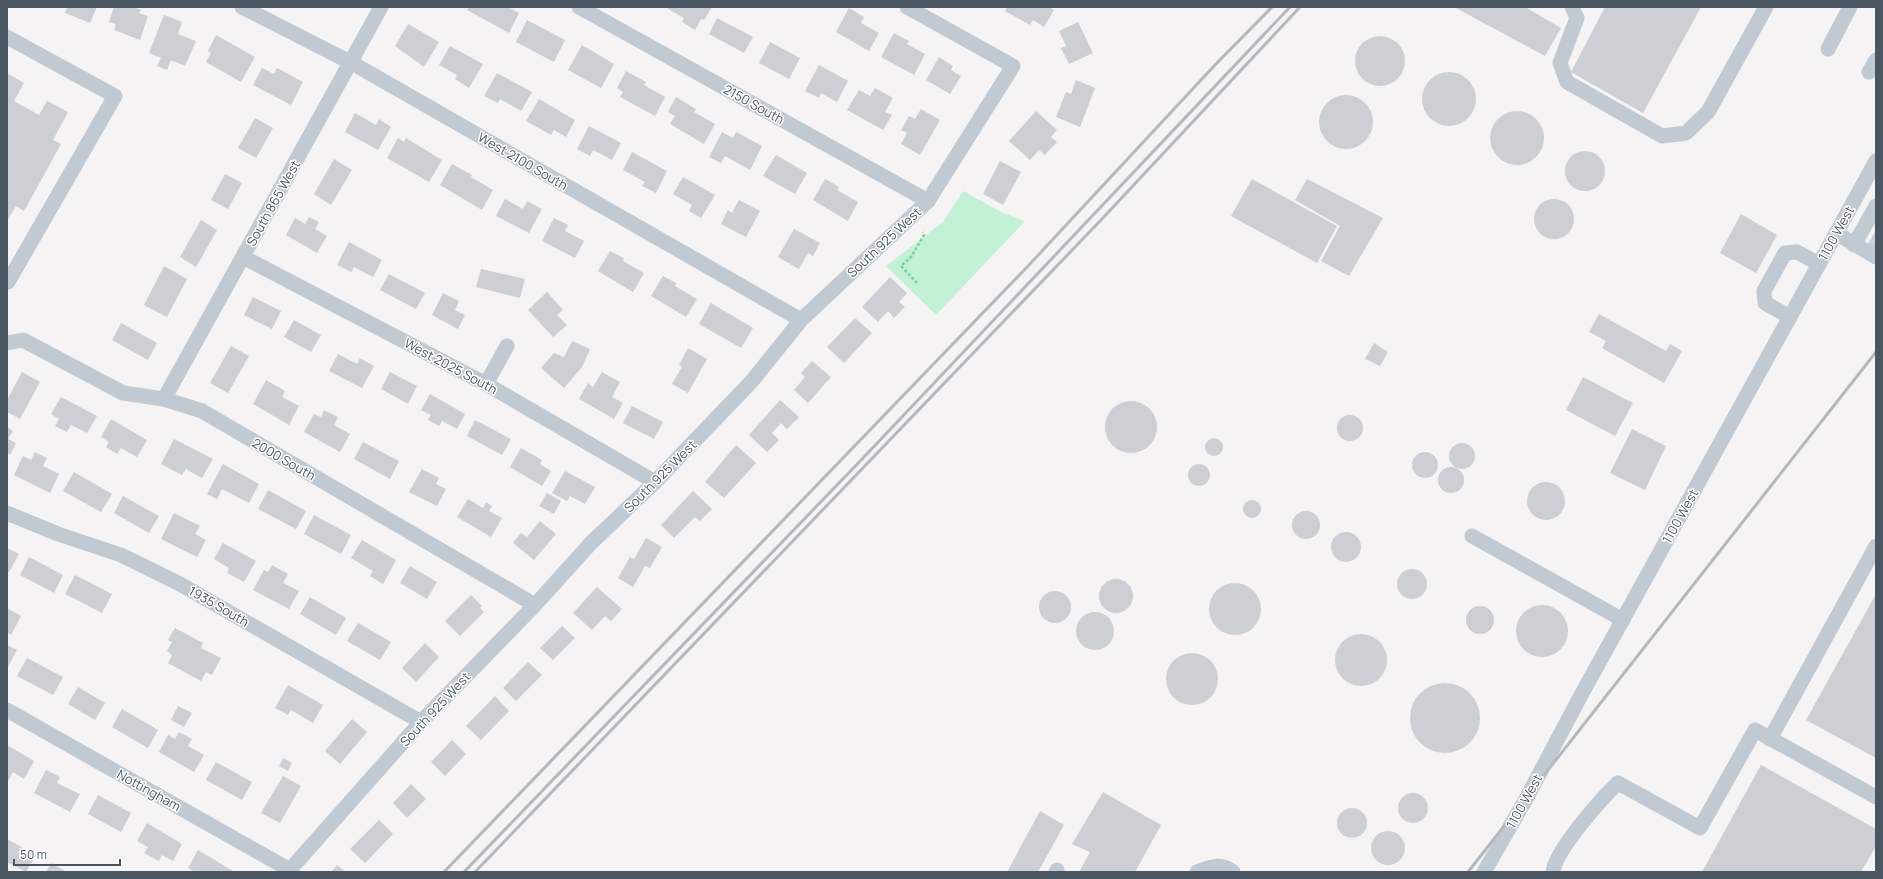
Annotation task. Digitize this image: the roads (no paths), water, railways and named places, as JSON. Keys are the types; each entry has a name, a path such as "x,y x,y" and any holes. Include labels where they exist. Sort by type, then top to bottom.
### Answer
{"street":[{"name":"West 2100 South","path":"242,7 352,63 801,320"},
{"name":"South 865 West","path":"164,399 352,63 381,7"},
{"name":"2150 South","path":"579,7 928,202"},
{"name":"South 925 West","path":"289,871 421,722 535,605 591,543 656,482 752,381 801,320 928,202 1013,66 907,7"},
{"path":"1572,7 1577,18 1560,63 1568,82 1662,136 1686,133 1708,112 1766,7"},
{"path":"1828,49 1850,7"},
{"path":"7,37 115,96 8,282 7,281"},
{"name":"1100 West","path":"1484,872 1526,800 1623,620 1876,161"},
{"path":"1854,244 1876,206"},
{"path":"1836,233 1876,257"},
{"path":"1790,317 1765,303 1764,291 1785,253 1797,252 1819,264"},
{"name":"West 2025 South","path":"243,257 486,384 656,482"},
{"name":"2000 South","path":"7,343 23,340 123,394 164,399 202,411 535,605"},
{"path":"486,384 507,346"},
{"name":"1935 South","path":"7,513 58,534 121,555 180,584 421,722"},
{"path":"1472,536 1623,620"},
{"path":"1770,738 1874,553"},
{"name":"Nottingham","path":"7,710 289,871"},
{"path":"1553,872 1554,864 1558,856 1605,795 1618,783 1700,828 1755,730 1876,797"},
{"path":"1197,872 1213,866 1228,868 1233,872"}],"railway":[{"path":"444,872 1029,265 1214,66 1272,7"},
{"path":"464,872 865,456 1290,7"},
{"path":"475,872 1101,220 1300,7"},
{"path":"1468,872 1876,352"}]}
